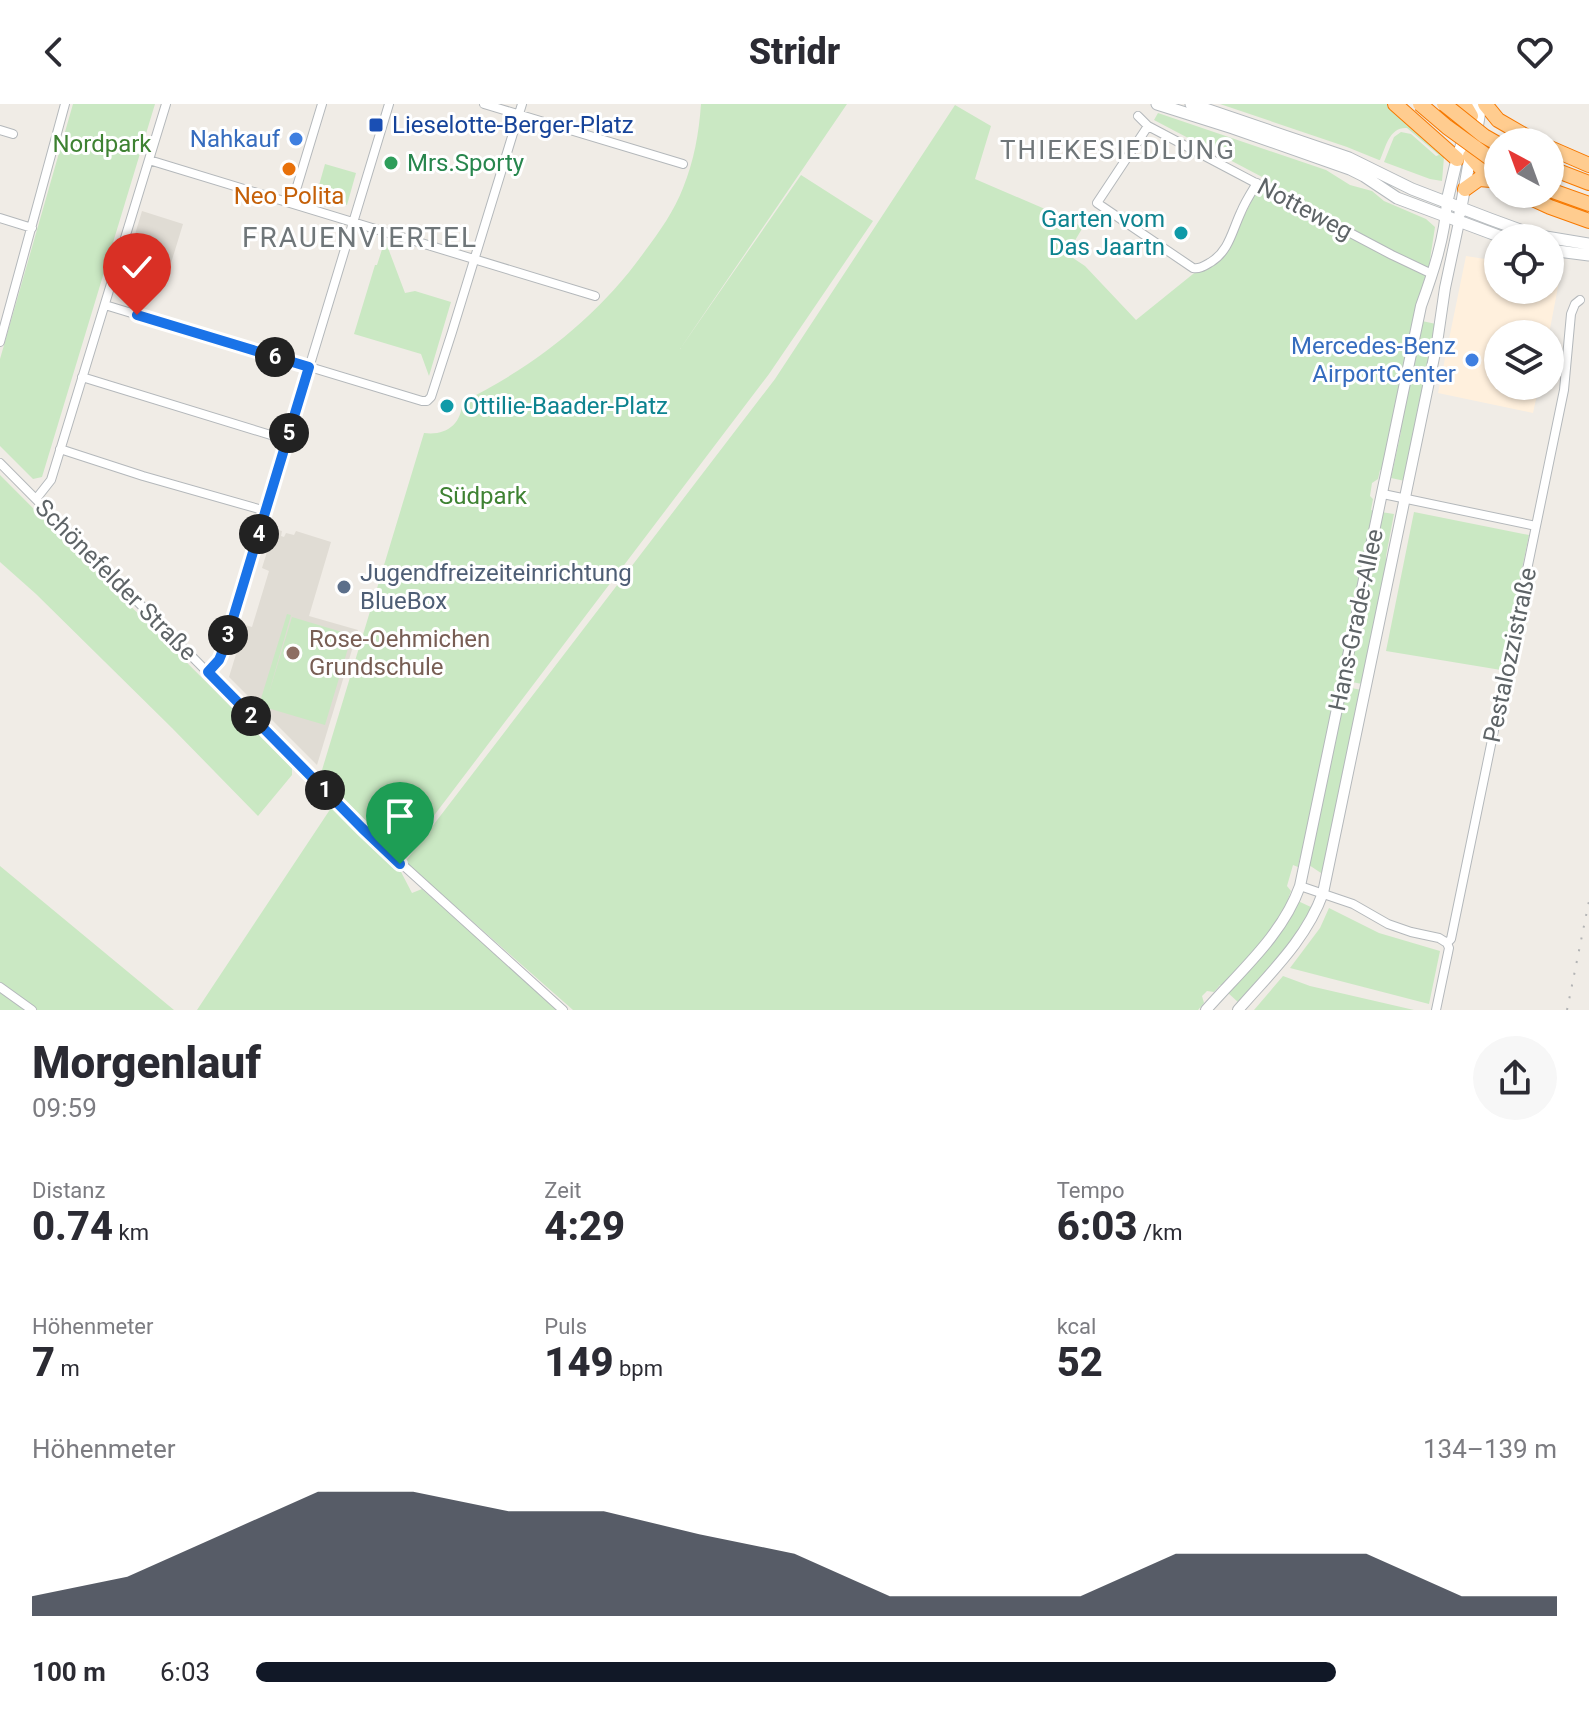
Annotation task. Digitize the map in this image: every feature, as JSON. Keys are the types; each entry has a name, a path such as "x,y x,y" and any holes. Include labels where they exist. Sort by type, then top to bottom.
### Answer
{"highway":[{"path":"1395,104 1432,137 1484,174"},
{"path":"1420,104 1484,154"},
{"path":"1444,104 1484,136"},
{"path":"1432,137 1440,141 1474,119 1498,120 1512,128"},
{"path":"1564,154 1589,165"},
{"path":"1564,173 1589,183"},
{"path":"1465,189 1479,179 1484,180"},
{"path":"1564,195 1589,204"},
{"path":"1553,208 1589,221"}],"main road":[{"path":"1157,104 1350,169 1397,198 1484,231"},
{"path":"1191,104 1349,158 1412,189 1534,235 1589,244"},
{"path":"1447,201 1474,119"},
{"path":"1459,222 1465,189 1463,158"},
{"path":"1564,252 1589,255"}],"street":[{"path":"0,342 65,104"},
{"path":"36,499 50,482 166,104"},
{"path":"292,203 322,104"},
{"path":"208,672 219,660 224,648 389,104"},
{"path":"484,104 683,164"},
{"path":"105,305 427,401 452,332 522,104"},
{"name":"Notteweg","path":"1138,116 1148,126 1432,274"},
{"path":"1148,126 1097,203 1196,269 1224,251 1257,183"},
{"path":"0,130 13,134"},
{"path":"149,160 595,296"},
{"name":"Hans-Grade-Allee","path":"1206,1010 1275,934 1300,886 1421,306 1432,274 1447,201"},
{"path":"0,218 32,228"},
{"name":"Hans-Grade-Allee","path":"1238,1010 1290,952 1309,925 1323,893 1437,343 1459,222"},
{"name":"Pestalozzistraße","path":"1436,1010 1449,948 1447,943 1451,939 1564,390 1571,314 1580,300"},
{"path":"82,377 287,440"},
{"path":"60,449 266,511"},
{"name":"Schönefelder Straße","path":"0,463 333,799 400,864 563,1010"},
{"path":"1383,494 1536,526"},
{"path":"1300,886 1353,904 1388,924 1447,943"},
{"path":"0,987 32,1010"}],"shaded area":[{"path":"142,211 183,224 168,273 127,261"},
{"name":"Mercedes-Benz AirportCenter","path":"1466,256 1484,259 1484,304 1555,304 1552,320 1484,320 1484,400 1536,400 1533,413 1438,393"},
{"name":"Rose-Oehmichen Grundschule","path":"274,529 282,531 281,536 284,537 286,533 294,535 296,531 331,542 309,616 358,630 317,765 229,677 245,625 252,627 269,571 262,568"}],"green space":[{"name":"Nordpark","path":"73,104 155,104 42,477 33,479 0,446 0,359"},
{"name":"Südpark","path":"701,104 847,104 680,349 801,175 873,221 769,374 401,859 339,798 342,791 322,770 424,433 439,433 451,427 459,417 462,402 514,373 563,338 627,275 671,213 687,178"},
{"path":"1220,104 1390,104 1398,112 1397,115 1444,157 1442,181 1384,162 1394,137 1401,132 1411,134 1436,156 1439,155 1407,128 1392,134 1379,160"},
{"path":"955,105 991,126 975,179 1083,227 1067,254 1085,266 1136,320 1193,274 1222,257 1264,178 1154,120 1158,113 1326,170 1350,185 1372,191 1384,201 1426,219 1435,227 1383,470 1372,483 1371,510 1374,511 1303,858 1300,857 1298,867 1293,865 1287,886 1291,891 1289,904 1277,924 1223,986 1202,996 1204,1003 1198,1010 573,1010 405,862 775,379"},
{"path":"325,164 356,173 347,205 316,196"},
{"path":"385,240 405,293 415,291 451,302 429,376 421,354 354,334"},
{"path":"1422,321 1436,324 1405,481 1391,478"},
{"path":"0,475 292,768 292,775 258,816 36,594 0,562"},
{"path":"1381,512 1394,514 1386,571 1362,684 1347,681"},
{"path":"1414,512 1529,535 1501,670 1386,651"},
{"path":"287,614 291,615 268,696 292,617 352,635 325,725 263,709 259,705"},
{"path":"1346,687 1362,690 1324,875 1309,865"},
{"path":"333,805 400,870 412,893 422,889 558,1010 197,1010"},
{"path":"0,866 174,1010 0,1010"},
{"path":"1298,901 1313,908 1301,931 1239,1003 1227,992"},
{"path":"1329,908 1379,933 1440,951 1429,1004 1290,968 1320,928"},
{"path":"1283,976 1310,986 1414,1010 1254,1010"}],"railway":[{"path":"1567,1010 1589,901"}],"place":[{"name":"Lieselotte-Berger-Platz","path":"376,125"},
{"name":"Nahkauf","path":"296,139"},
{"name":"Mrs.Sporty","path":"391,163"},
{"name":"Neo Polita","path":"289,169"},
{"name":"Garten vom Das Jaartn","path":"1181,233"},
{"name":"Mercedes-Benz AirportCenter","path":"1472,360"},
{"name":"Ottilie-Baader-Platz","path":"447,406"},
{"name":"Jugendfreizeiteinrichtung BlueBox","path":"344,587"},
{"name":"Rose-Oehmichen Grundschule","path":"293,653"}],"district":[{"name":"THIEKESIEDLUNG","path":"1118,150"},
{"name":"FRAUENVIERTEL","path":"360,237"}],"route":[{"path":"137,315 309,367 224,648 219,660 208,672 400,864"}]}
